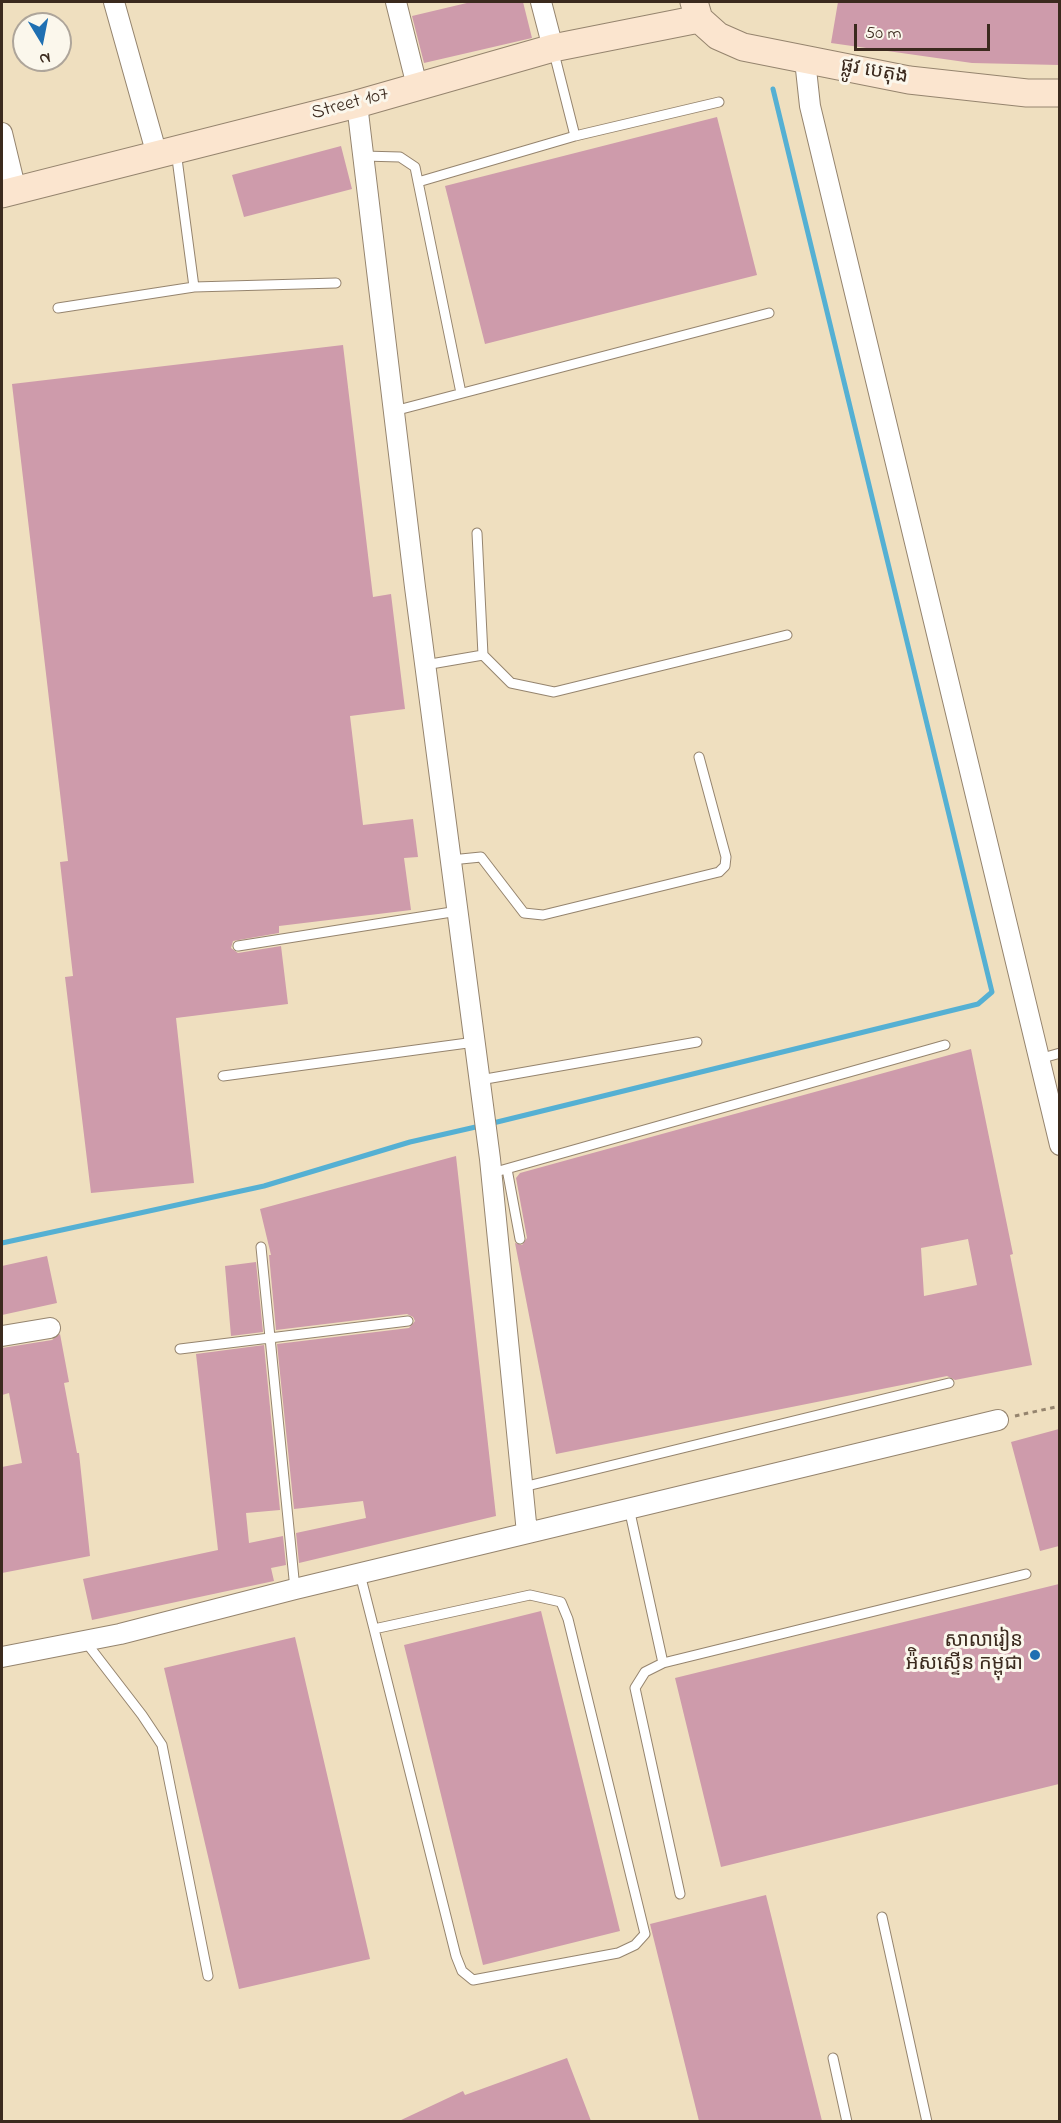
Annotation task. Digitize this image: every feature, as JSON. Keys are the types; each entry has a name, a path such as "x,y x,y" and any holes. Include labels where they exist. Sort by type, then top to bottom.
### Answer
{"street":[{"path":"114,2 166,152"},
{"path":"396,2 417,86"},
{"path":"541,2 553,48"},
{"name":"Street 107","path":"9,193 357,104 697,10"},
{"name":"ផ្លូវ បេតុង","path":"697,10 718,36 742,47 909,80 1027,93 1059,93"},
{"path":"805,60 813,117 1059,1145"},
{"path":"357,104 425,664 481,1086 496,1167 527,1533"},
{"path":"2,133 9,193"},
{"path":"2,1336 50,1328"},
{"path":"2,1657 86,1641 998,1420"}],"lane":[{"path":"553,48 575,136"},
{"path":"418,182 575,136 718,102"},
{"path":"166,152 194,287"},
{"path":"363,156 400,157 415,167 460,393"},
{"path":"58,308 194,287 336,283"},
{"path":"394,411 769,313"},
{"path":"477,533 483,655 511,683 554,692 787,635"},
{"path":"425,664 483,655"},
{"path":"451,860 480,857 524,913 543,915 719,872 725,866 726,857 699,757"},
{"path":"238,946 458,911"},
{"path":"223,1076 475,1042"},
{"path":"481,1086 698,1042"},
{"path":"520,1239 496,1167 945,1045"},
{"path":"1039,1059 1059,1053"},
{"path":"261,1247 295,1589"},
{"path":"180,1349 408,1321"},
{"path":"523,1487 949,1383"},
{"path":"629,1508 663,1663"},
{"path":"360,1574 456,1956 462,1971 473,1980 618,1953 635,1945 645,1934 568,1619 561,1602 530,1595 374,1629"},
{"path":"680,1894 635,1688 645,1672 663,1663 1026,1574"},
{"path":"86,1641 162,1745 208,1976"},
{"path":"882,1917 927,2121"},
{"path":"833,2058 847,2121"}],"path":[{"path":"998,1420 1059,1406"}],"building":[{"path":"471,2 523,2 532,38 424,63 412,16"},
{"path":"838,2 1059,2 1059,65 972,63 831,43"},
{"path":"717,117 757,275 485,344 445,186"},
{"path":"341,146 352,189 244,217 232,175"},
{"path":"343,345 373,597 391,594 405,709 350,716 363,825 413,819 418,857 404,858 411,910 279,926 279,933 233,941 231,948 238,953 281,946 288,1004 176,1018 194,1183 91,1193 65,977 73,976 60,862 68,861 12,384"},
{"path":"971,1049 1013,1254 1010,1255 1032,1365 955,1380 947,1376 556,1454 515,1243 522,1245 527,1238 516,1178 520,1173","holes":["968,1239 977,1285 924,1296 921,1248"]},
{"path":"456,1156 496,1516 299,1563 296,1533 366,1518 363,1501 294,1509 277,1344 409,1328 415,1321 407,1314 276,1330 269,1255 271,1255 260,1209"},
{"path":"47,1256 57,1303 2,1315 2,1266"},
{"path":"256,1262 263,1332 231,1336 225,1266"},
{"path":"60,1334 69,1382 64,1383 77,1453 79,1453 90,1556 2,1573 2,1467 22,1463 9,1393 2,1395 2,1348 52,1340"},
{"path":"264,1345 280,1510 246,1513 249,1543 283,1536 286,1565 271,1568 274,1581 92,1620 83,1579 218,1550 196,1354"},
{"path":"1059,1429 1059,1546 1040,1551 1011,1442"},
{"path":"1059,1584 1059,1784 721,1867 675,1678"},
{"path":"541,1611 620,1931 483,1965 404,1645"},
{"path":"295,1637 370,1959 239,1989 164,1668"},
{"path":"766,1895 822,2121 699,2121 650,1924"},
{"path":"567,2058 591,2121 399,2121 463,2091 465,2095"}],"waterway":[{"path":"489,1124 978,1004 992,992 773,89"},
{"path":"2,1243 264,1186 410,1142 480,1126"}],"place":[{"name":"សាលារៀន អ៉ិសស្ទើន កម្ពុជា","path":"1035,1655"}]}
